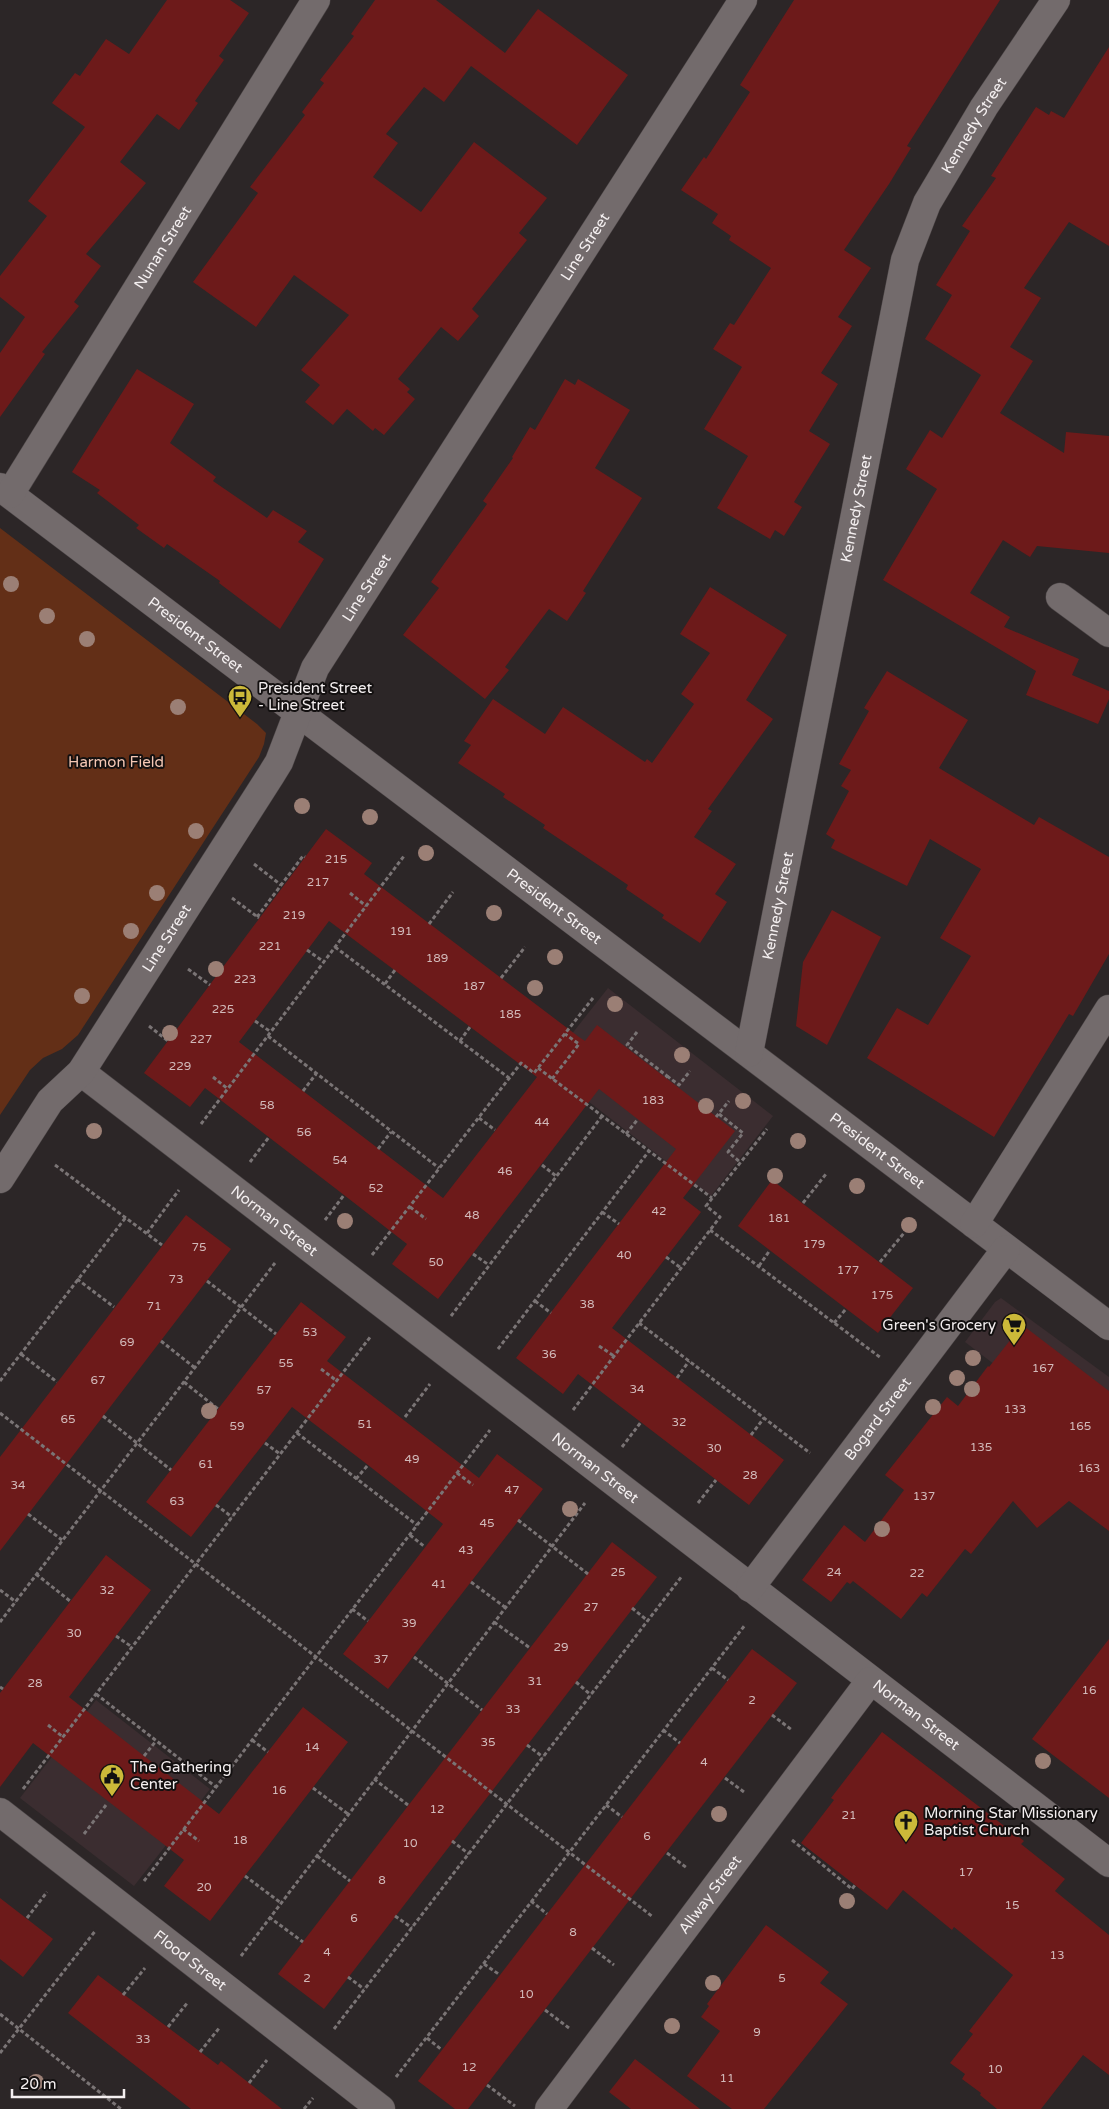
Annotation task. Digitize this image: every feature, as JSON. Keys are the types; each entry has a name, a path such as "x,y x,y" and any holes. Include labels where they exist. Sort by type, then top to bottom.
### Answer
{"street":[{"name":"Nunan Street","path":"5,490 316,0"},
{"name":"Line Street","path":"0,1178 50,1101 81,1072 279,762 300,712 315,668 743,0"},
{"name":"Kennedy Street","path":"749,1053 905,260 927,203 984,107 1056,0"},
{"name":"President Street","path":"5,490 1109,1326"},
{"path":"1060,598 1109,633"},
{"path":"974,1224 1109,1009"},
{"name":"Norman Street","path":"81,1072 1109,1864"},
{"name":"Bogard Street","path":"750,1588 1006,1249"},
{"name":"Allway Street","path":"549,2109 870,1681"},
{"name":"Flood Street","path":"0,1812 381,2109"}],"path":[{"path":"226,894 258,918 303,856 305,857"},
{"path":"198,1128 404,856"},
{"path":"248,860 281,885"},
{"path":"429,924 453,892"},
{"path":"350,893 366,906"},
{"path":"335,947 509,1078"},
{"path":"501,978 525,947"},
{"path":"307,950 324,962"},
{"path":"182,964 210,985"},
{"path":"385,984 395,970"},
{"path":"368,1260 521,1063 534,1073 593,998"},
{"path":"255,1021 271,1032"},
{"path":"144,1023 168,1041"},
{"path":"460,1041 470,1027"},
{"path":"637,1032 627,1045 666,1077 679,1085 690,1072"},
{"path":"552,1079 579,1044 565,1034"},
{"path":"268,1036 439,1168"},
{"path":"538,1068 712,1198"},
{"path":"303,1091 316,1074"},
{"path":"213,1077 228,1088"},
{"path":"729,1101 717,1116 743,1133 728,1152 740,1162"},
{"path":"447,1320 602,1116"},
{"path":"479,1118 495,1130"},
{"path":"626,1134 638,1119"},
{"path":"569,1414 720,1217 706,1206 767,1129"},
{"path":"378,1149 392,1132"},
{"path":"247,1166 269,1137"},
{"path":"493,1356 648,1151"},
{"path":"55,1165 162,1245"},
{"path":"542,1165 556,1176"},
{"path":"803,1203 826,1174"},
{"path":"146,1233 183,1184"},
{"path":"322,1224 344,1195"},
{"path":"410,1207 426,1219"},
{"path":"602,1212 619,1224"},
{"path":"0,1381 126,1218"},
{"path":"710,1230 887,1363"},
{"path":"880,1262 904,1233"},
{"path":"758,1266 770,1250"},
{"path":"473,1254 489,1265"},
{"path":"666,1257 681,1268"},
{"path":"0,1622 279,1258"},
{"path":"77,1279 114,1307"},
{"path":"207,1281 276,1334"},
{"path":"535,1301 551,1313"},
{"path":"834,1323 846,1308"},
{"path":"639,1323 816,1457"},
{"path":"21,1792 375,1332"},
{"path":"161,1341 194,1368"},
{"path":"599,1346 614,1356"},
{"path":"20,1354 57,1382"},
{"path":"677,1378 689,1361"},
{"path":"321,1369 337,1381"},
{"path":"405,1417 435,1378"},
{"path":"184,1382 218,1408"},
{"path":"0,1413 656,1919"},
{"path":"103,1416 171,1470"},
{"path":"751,1435 764,1418"},
{"path":"618,1452 641,1422"},
{"path":"140,1885 494,1424"},
{"path":"297,1433 417,1525"},
{"path":"265,1443 280,1454"},
{"path":"356,1479 368,1465"},
{"path":"457,1473 473,1485"},
{"path":"693,1510 716,1480"},
{"path":"237,1960 590,1498"},
{"path":"216,1505 232,1517"},
{"path":"28,1514 62,1540"},
{"path":"518,1520 588,1574"},
{"path":"410,1535 425,1547"},
{"path":"330,2034 686,1572"},
{"path":"36,1574 70,1601"},
{"path":"471,1582 506,1608"},
{"path":"0,1590 16,1602"},
{"path":"632,1608 648,1621"},
{"path":"352,1610 368,1622"},
{"path":"392,2081 748,1620"},
{"path":"494,1622 530,1648"},
{"path":"116,1636 132,1647"},
{"path":"414,1656 482,1710"},
{"path":"712,1668 728,1680"},
{"path":"576,1682 591,1695"},
{"path":"96,1694 216,1787"},
{"path":"772,1715 796,1734"},
{"path":"48,1725 63,1738"},
{"path":"663,1730 680,1743"},
{"path":"252,1740 268,1752"},
{"path":"144,1756 156,1741"},
{"path":"527,1745 543,1757"},
{"path":"724,1778 749,1796"},
{"path":"374,1779 408,1806"},
{"path":"313,1788 348,1814"},
{"path":"81,1838 106,1805"},
{"path":"606,1805 622,1817"},
{"path":"183,1829 199,1841"},
{"path":"791,1839 852,1889 855,1885"},
{"path":"452,1841 469,1854"},
{"path":"667,1853 692,1871"},
{"path":"317,1856 350,1881"},
{"path":"245,1876 280,1903"},
{"path":"27,1918 49,1890"},
{"path":"531,1902 547,1914"},
{"path":"396,1916 412,1928"},
{"path":"269,1918 303,1942"},
{"path":"0,2053 98,1928"},
{"path":"592,1948 619,1969"},
{"path":"484,1964 500,1975"},
{"path":"123,1995 146,1966"},
{"path":"348,1977 364,1989"},
{"path":"168,2027 190,2000"},
{"path":"545,2010 571,2030"},
{"path":"0,2014 121,2109"},
{"path":"200,2052 222,2025"},
{"path":"426,2038 442,2050"},
{"path":"249,2083 267,2060"},
{"path":"487,2085 515,2106"},
{"path":"304,2109 314,2096"}],"shaded area":[{"path":"608,988 773,1116 711,1196 545,1068"},
{"path":"1001,1298 1109,1377 1109,1410 1067,1420 965,1342 995,1302"},
{"path":"96,1700 210,1789 134,1886 20,1798"}],"green space":[{"name":"Harmon Field","path":"0,528 257,724 266,733 259,757 78,1035 62,1049 43,1058 30,1070 0,1115"}],"building":[{"path":"167,0 230,0 249,13 219,56 224,60 195,101 198,103 179,130 157,114 120,162 146,183 86,254 101,266 74,302 79,306 42,352 45,354 0,417 0,353 25,317 0,297 0,276 47,216 28,201 85,127 52,103 75,73 80,76 106,39 129,54"},
{"path":"375,0 436,0 505,53 538,9 628,75 577,145 471,66 444,102 424,87 386,134 398,143 373,177 421,212 474,142 547,198 519,233 527,240 472,309 479,316 458,341 441,327 398,379 410,389 407,392 415,399 384,435 375,428 373,431 347,409 333,425 305,402 320,385 301,370 349,315 294,275 256,327 193,282 258,193 250,187 305,115 302,112 324,83 320,80 354,36 351,34"},
{"path":"794,0 1000,0 907,146 911,148 889,184 844,250 871,268 838,317 852,326 821,373 838,384 809,431 830,444 794,502 802,507 784,536 775,530 770,539 717,508 748,456 704,429 742,367 713,349 730,323 734,325 771,268 729,240 731,236 712,223 718,214 681,190 704,157 706,159 750,92 740,85"},
{"path":"1109,47 1109,246 1069,222 1024,288 1041,298 1010,347 1033,361 1000,413 1064,453 1066,432 1109,436 1109,553 1037,546 1030,557 1003,540 970,593 1010,617 1004,627 1079,659 1072,675 1109,691 1109,699 1098,724 1026,695 1036,671 883,580 937,489 906,469 930,430 942,438 981,375 925,339 952,295 936,285 970,231 962,226 996,178 991,176 1036,107 1049,115 1051,111 1064,118"},
{"path":"137,369 194,404 170,443 216,477 213,481 267,518 273,510 307,531 298,542 324,559 280,629 219,583 220,581 167,544 164,548 136,528 139,525 97,493 100,490 72,472"},
{"path":"565,379 575,385 578,379 630,410 595,468 642,498 583,591 586,593 567,621 549,609 505,667 509,670 485,699 403,635 439,588 431,582 487,504 483,501 513,458 530,427 535,430"},
{"path":"710,587 787,635 746,700 773,719 708,809 712,811 694,837 736,864 715,894 727,902 700,943 662,918 664,915 626,889 628,885 543,828 545,825 503,797 505,794 458,763 471,745 464,741 493,699 545,734 563,707 645,762 647,759 652,763 694,704 681,694 710,653 680,634"},
{"path":"887,671 968,720 939,768 1034,825 1039,817 1109,857 1109,954 1073,1016 1069,1014 994,1137 867,1058 897,1008 928,1025 971,956 940,938 981,869 930,839 907,886 831,848 835,840 826,834 849,791 841,786 851,770 839,764 869,711 864,708"},
{"path":"326,829 372,863 364,874 579,1037 585,1041 597,1025 735,1131 683,1198 701,1212 612,1328 784,1460 749,1505 578,1374 563,1394 516,1358 676,1149 599,1089 438,1299 392,1264 407,1244 205,1088 190,1107 144,1073","holes":["329,921 537,1077 443,1198 239,1042"]},
{"path":"832,910 881,937 827,1045 796,1026 803,962"},
{"path":"772,1180 913,1288 878,1333 738,1226"},
{"path":"186,1215 231,1249 0,1551 0,1457"},
{"path":"301,1302 346,1337 327,1361 479,1478 497,1454 543,1489 388,1689 343,1654 443,1524 368,1465 292,1407 191,1537 146,1502"},
{"path":"1025,1327 1109,1391 1109,1531 1069,1501 1037,1528 1013,1501 971,1554 965,1549 927,1597 922,1593 901,1619 853,1581 850,1584 847,1582 831,1602 802,1580 844,1525 865,1542 904,1490 885,1475 947,1397 958,1406 1019,1329 1022,1331"},
{"path":"612,1542 657,1577 324,2009 278,1974"},
{"path":"106,1555 151,1590 69,1697 219,1814 303,1707 348,1742 210,1921 164,1886 184,1860 33,1743 0,1787 0,1693"},
{"path":"1109,1639 1109,1798 1032,1739"},
{"path":"752,1649 797,1683 468,2109 455,2109 418,2081"},
{"path":"882,1732 1024,1841 1021,1844 1065,1879 1055,1891 1109,1935 1109,2075 1083,2055 1041,2109 997,2109 980,2095 981,2093 962,2079 965,2074 950,2063 973,2034 969,2031 1013,1975 954,1927 952,1930 903,1890 887,1910 801,1843 834,1800 831,1798"},
{"path":"0,1898 53,1939 23,1977 0,1959"},
{"path":"766,1925 829,1972 820,1983 848,2004 764,2109 732,2109 687,2076 720,2031 701,2017 709,2006 707,2004"},
{"path":"98,1975 218,2065 221,2061 282,2109 191,2109 68,2013"},
{"path":"635,2059 700,2109 631,2109 609,2092"}],"place":[{"name":"President Street - Line Street","path":"240,718"},
{"name":"Green's Grocery","path":"1014,1346"},
{"name":"The Gathering Center","path":"112,1797"},
{"name":"Morning Star Missionary Baptist Church","path":"906,1843"}]}
